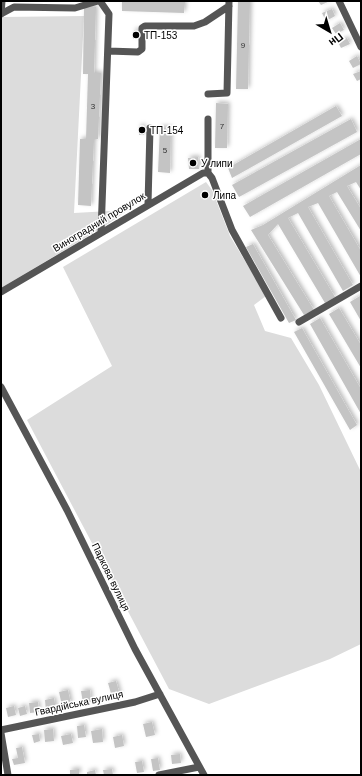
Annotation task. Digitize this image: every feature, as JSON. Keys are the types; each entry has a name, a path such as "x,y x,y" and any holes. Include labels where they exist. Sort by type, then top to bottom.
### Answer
{"street":[{"path":"1,14 2,1"},
{"path":"1,14 14,7 75,8 99,1 109,14 101,232"},
{"path":"339,1 361,45"},
{"path":"108,52 138,52 142,49 142,28 145,26 194,26 205,22 229,4"},
{"path":"208,94 227,93 229,4"},
{"path":"208,119 208,173 212,178 232,230 281,318"},
{"path":"148,204 150,128"},
{"name":"Виноградний провулок","path":"1,292 148,204 203,173 208,173"},
{"path":"299,322 361,286"},
{"name":"Паркова вулиця","path":"1,387 67,510 132,643 204,775"},
{"name":"Гвардійська вулиця","path":"1,730 135,702 160,694"},
{"path":"1,733 8,775"},
{"path":"159,775 199,767"}],"shaded area":[{"path":"84,16 74,213 128,210 105,226 1,288 2,17"},
{"path":"206,182 212,190 230,236 266,296 254,305 265,331 291,338 319,385 361,472 361,644 330,659 209,704 169,689 27,420 112,366 63,267"}],"building":[{"path":"122,1 185,2 184,13 122,11"},
{"path":"238,1 250,1 248,89 236,89"},
{"path":"318,1 330,1 321,5"},
{"path":"84,7 96,7 94,73 101,73 98,139 94,140 91,206 78,205 80,139 86,139 88,74 83,74"},
{"path":"332,9 335,16 326,21 322,13"},
{"path":"340,23 344,30 336,34 332,28"},
{"name":"ТП-153","path":"134,30 139,30 139,39 133,39"},
{"path":"347,38 350,44 341,48 338,42"},
{"path":"357,56 361,64 353,68 349,61"},
{"path":"361,71 361,79 357,81 353,74"},
{"path":"216,103 228,104 227,148 215,148"},
{"path":"336,106 342,116 232,178 228,168"},
{"path":"351,119 357,132 239,197 232,185"},
{"name":"ТП-154","path":"139,126 144,126 144,135 139,135"},
{"path":"160,127 171,128 170,173 158,172"},
{"path":"361,139 361,154 250,217 243,206"},
{"name":"У липи","path":"198,157 199,169 189,169 188,158"},
{"path":"361,165 361,190 356,182 347,186 361,209 361,231 337,192 329,196 361,251 361,277 318,203 308,207 353,285 343,291 298,213 288,218 335,297 325,303 278,224 268,235 314,310 304,315 251,230 263,225"},
{"path":"253,244 296,320 289,323 246,247"},
{"path":"360,296 361,298 361,321 350,302"},
{"path":"339,308 361,345 361,368 329,314"},
{"path":"320,318 361,389 361,414 310,324"},
{"path":"302,328 357,425 350,430 294,332"},
{"path":"116,681 120,695 112,697 108,683"},
{"path":"68,690 71,704 62,706 59,692"},
{"path":"90,690 91,702 83,703 81,691"},
{"path":"54,698 56,710 46,711 45,700"},
{"path":"38,702 39,712 30,713 29,703"},
{"path":"14,706 16,715 8,717 6,708"},
{"path":"25,706 27,714 20,716 18,708"},
{"path":"152,722 155,735 146,737 143,724"},
{"path":"84,725 86,737 78,738 77,726"},
{"path":"53,729 54,741 45,742 44,730"},
{"path":"102,729 103,742 93,743 91,731"},
{"path":"39,734 40,741 34,743 32,735"},
{"path":"71,734 73,743 63,745 61,736"},
{"path":"122,735 124,746 115,748 113,737"},
{"path":"22,747 25,763 14,765 12,759 18,758 16,748"},
{"path":"180,754 181,763 172,764 171,755"},
{"path":"158,758 160,770 153,771 151,759"},
{"path":"142,761 144,772 137,773 135,762"},
{"path":"79,769 79,775 70,775 70,770"},
{"path":"112,769 113,775 104,775 103,770"},
{"path":"95,770 96,775 87,775 87,772"}],"place":[{"name":"ТП-153","path":"136,35"},
{"name":"ТП-154","path":"142,130"},
{"name":"У липи","path":"193,163"},
{"name":"Липа","path":"205,195"}]}
